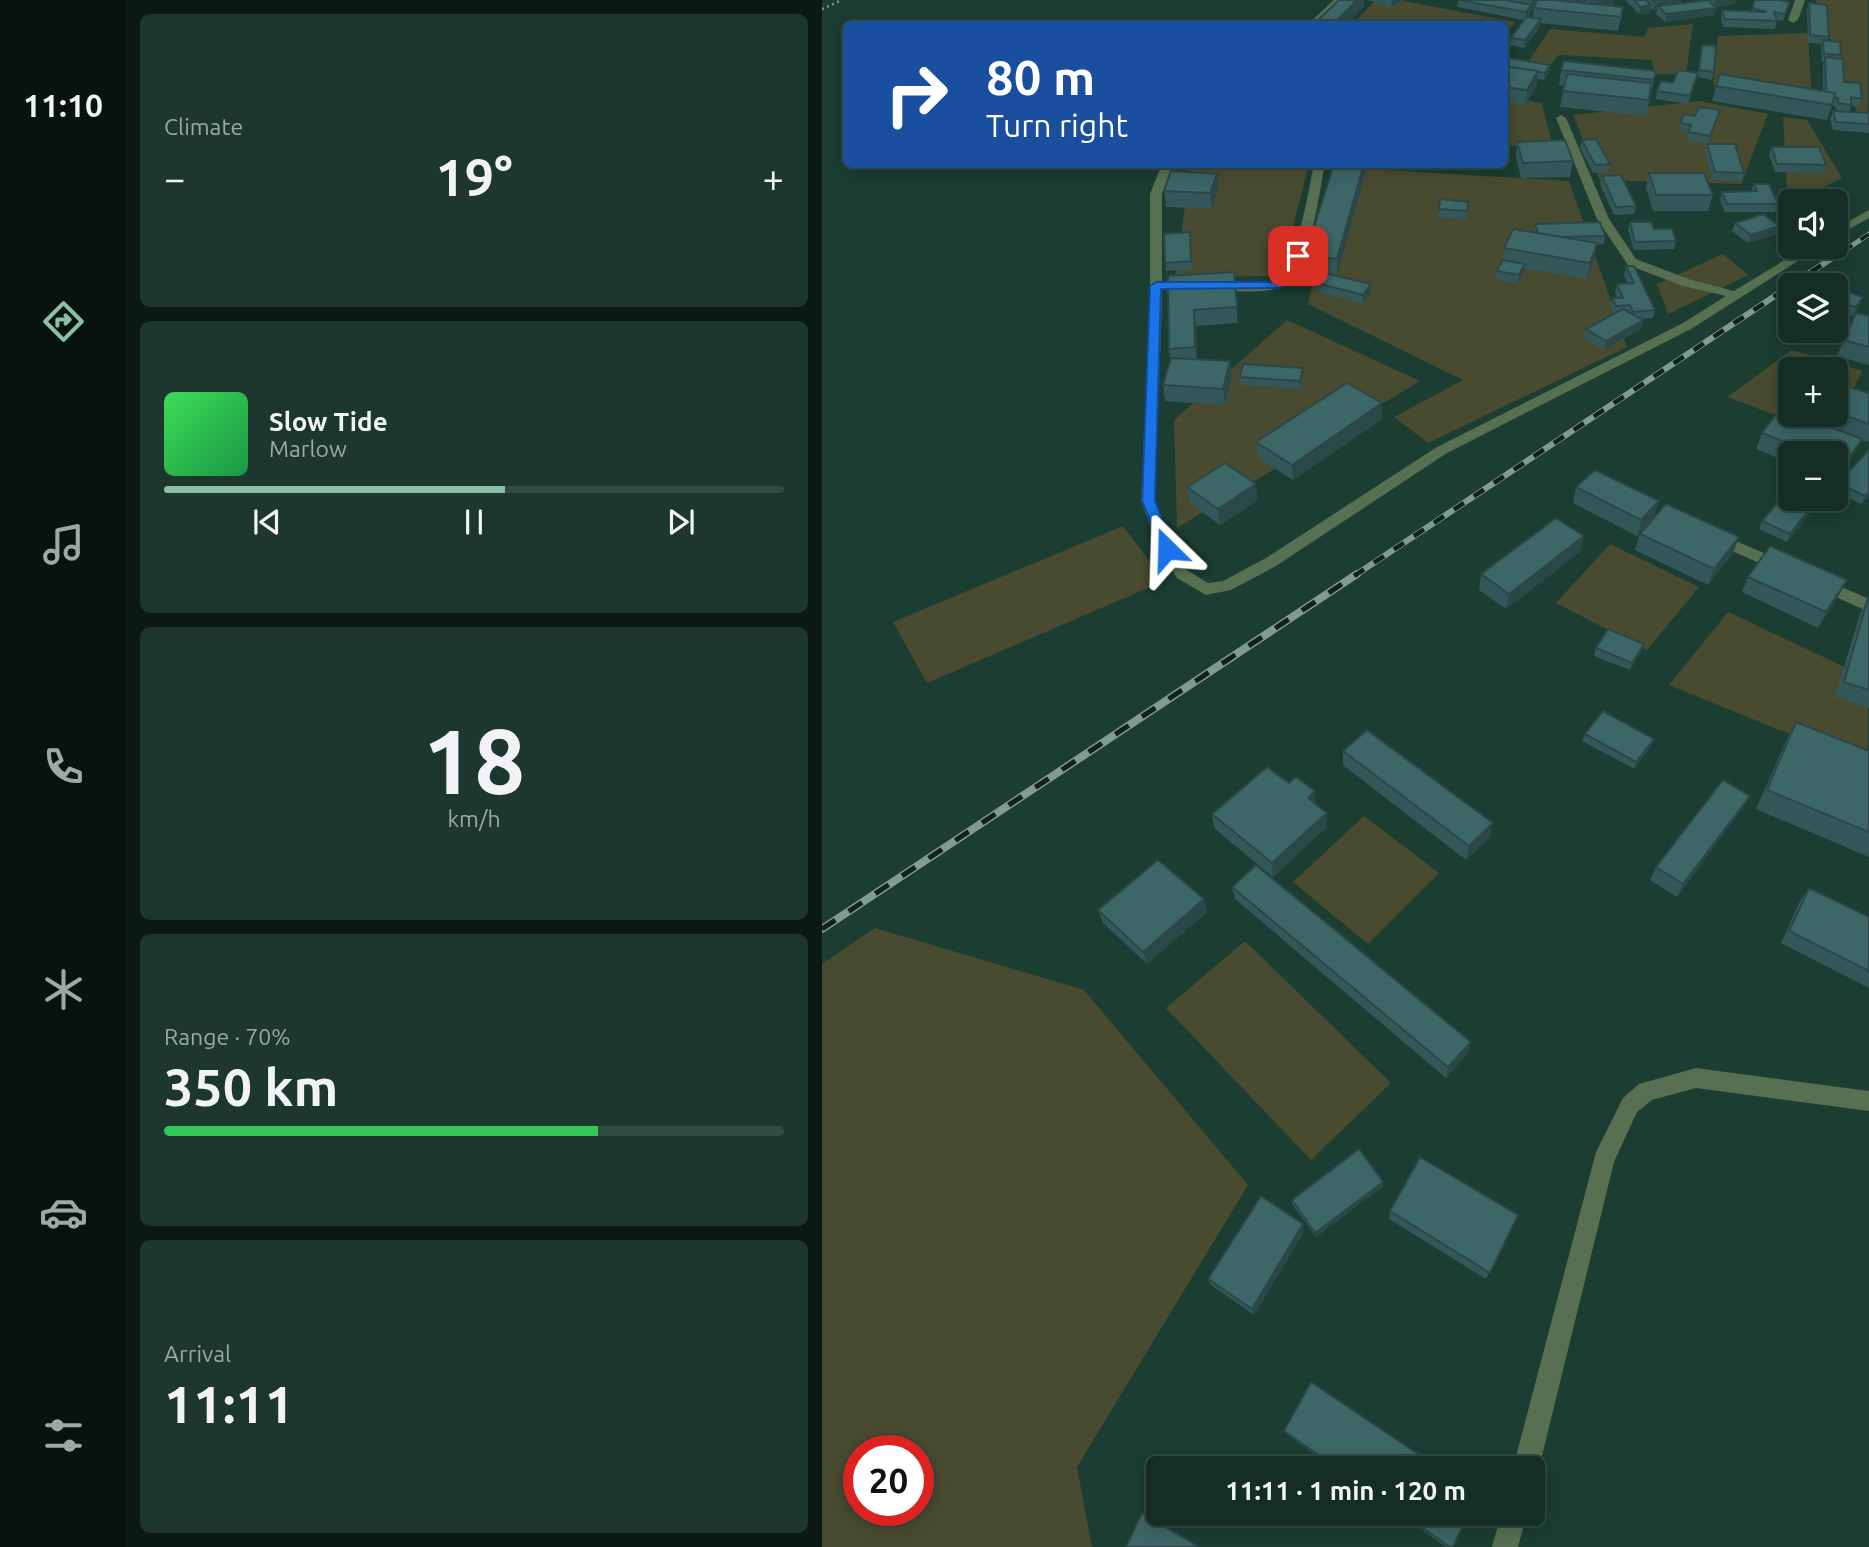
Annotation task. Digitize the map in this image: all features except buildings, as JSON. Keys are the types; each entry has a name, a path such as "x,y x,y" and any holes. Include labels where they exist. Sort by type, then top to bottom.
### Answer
{"street":[{"path":"1315,21 1339,0"},
{"path":"1793,20 1800,0"},
{"path":"1561,118 1603,219 1632,262 1687,283 1736,295"},
{"path":"1166,168 1156,194 1162,286 1148,501 1167,549 1182,573 1206,589 1226,586 1271,562 1442,450 1687,326 1794,259"},
{"path":"1196,286 1276,285 1288,277 1298,256 1319,168"},
{"path":"1848,226 1868,213"},
{"path":"1704,532 1868,606"},
{"path":"1529,1456 1604,1160 1630,1105 1646,1091 1696,1078 1868,1101"},
{"path":"1505,1547 1511,1526"}],"path":[{"path":"822,9 842,0"}],"green space":[{"path":"1376,0 1398,0 1515,22 1508,31 1508,21 1355,21"},
{"path":"1816,0 1868,0 1868,116 1859,117"},
{"path":"1693,24 1686,74 1654,74 1652,60 1559,55 1548,68 1527,64 1550,29 1644,37 1648,28"},
{"path":"1808,33 1812,100 1713,85 1718,36"},
{"path":"1508,98 1542,103 1553,148 1508,145"},
{"path":"1699,101 1768,114 1741,184 1600,180 1573,115"},
{"path":"1783,117 1807,120 1842,178 1820,189 1787,189"},
{"path":"1191,168 1308,168 1280,276 1175,277"},
{"path":"1337,168 1569,181 1627,347 1428,443 1394,417 1463,380 1308,304"},
{"path":"1723,254 1748,275 1668,314 1657,284"},
{"path":"1287,320 1420,381 1177,528 1174,420"},
{"path":"1792,350 1815,357 1782,357"},
{"path":"1778,360 1778,416 1727,397"},
{"path":"1848,367 1862,371 1848,401"},
{"path":"1808,427 1836,427 1832,436"},
{"path":"1123,526 1164,581 927,683 893,622"},
{"path":"1610,544 1699,587 1647,650 1556,603"},
{"path":"1728,612 1868,678 1868,766 1669,685"},
{"path":"1364,816 1439,873 1368,944 1293,882"},
{"path":"875,928 1084,990 1248,1185 1077,1467 1092,1547 822,1547 822,964"},
{"path":"1245,941 1391,1083 1311,1160 1166,1008"}],"railway":[{"path":"1848,248 1869,234"},
{"path":"1809,273 1831,259"},
{"path":"1354,576 1778,294"},
{"path":"822,929 1357,574"}],"route":[{"path":"1167,549 1148,501 1156,286 1276,285 1288,277 1298,256"}]}
